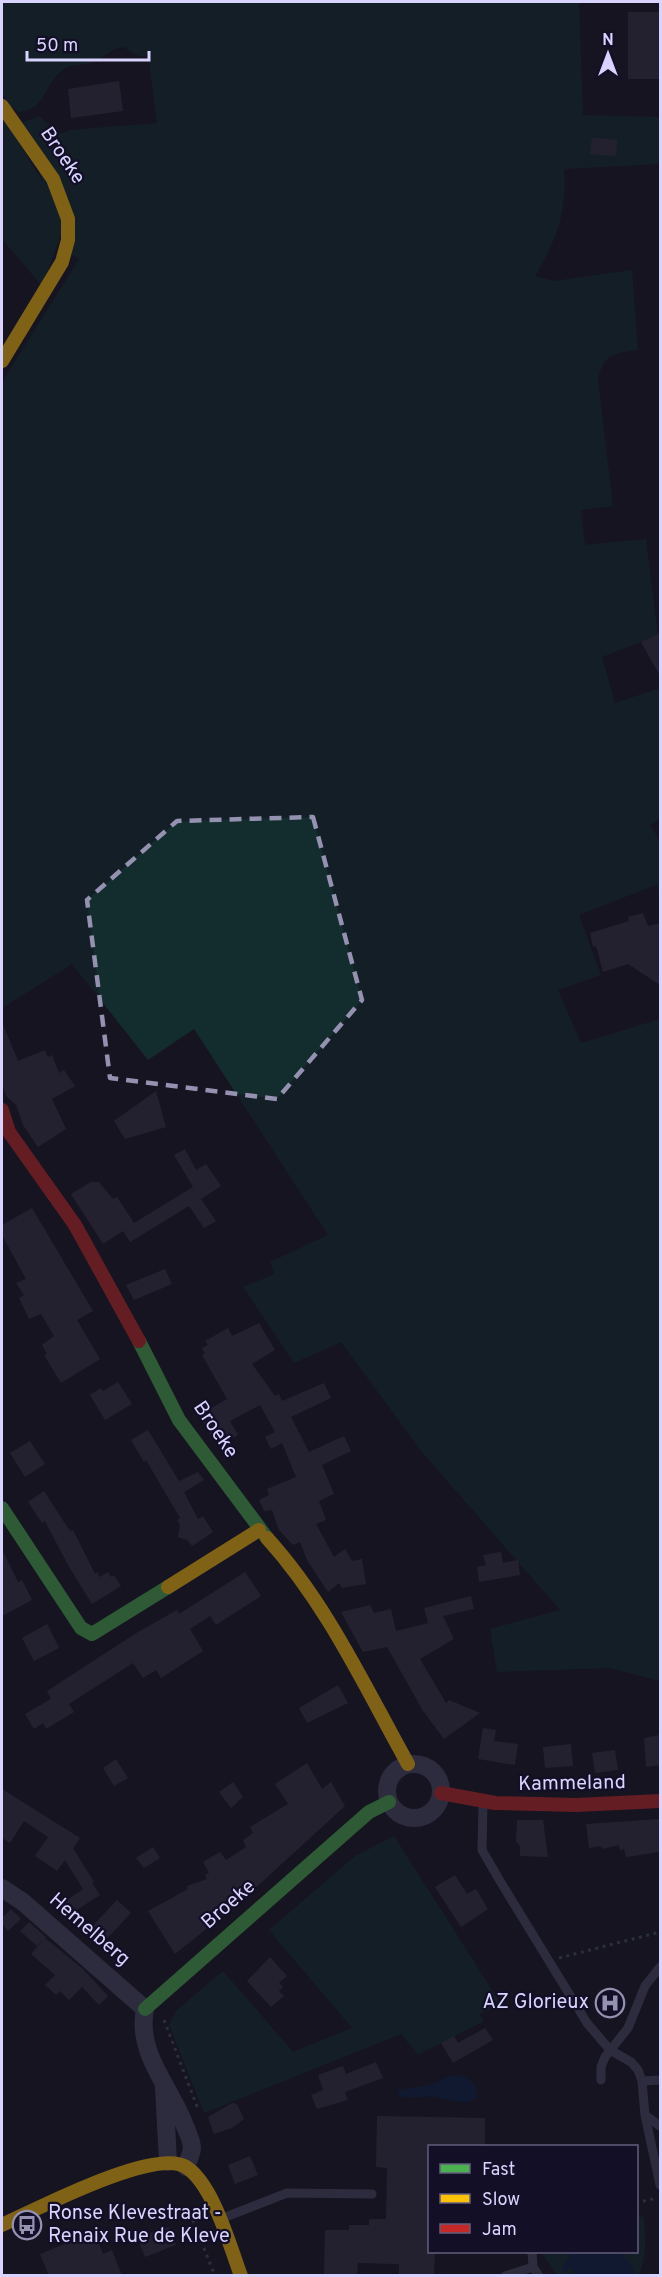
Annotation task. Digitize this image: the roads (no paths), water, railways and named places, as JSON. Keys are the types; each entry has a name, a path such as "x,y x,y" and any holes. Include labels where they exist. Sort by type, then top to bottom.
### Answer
{"street":[{"name":"Broeke","path":"2,106 63,194 70,221 68,247 62,262 2,361"},
{"name":"Broeke","path":"2,1110 9,1132 80,1235 120,1305 179,1420 259,1530 293,1567 322,1610 408,1764"},
{"path":"2,1508 81,1628 92,1634 259,1530"},
{"path":"408,1764 417,1764 430,1769 439,1779 441,1793 434,1810 417,1818 399,1814 389,1802 386,1790 389,1780 399,1768 408,1764"},
{"name":"Kammeland","path":"441,1793 484,1801 576,1805 660,1801"},
{"name":"Broeke","path":"150,2004 369,1812 389,1802"},
{"name":"Hemelberg","path":"2,1888 23,1902 150,2004"},
{"path":"150,2004 141,2026 146,2045 164,2087 177,2104 191,2142 192,2150 186,2167"},
{"path":"164,2087 168,2162"},
{"path":"2,2224 130,2169 168,2162 186,2167 207,2194 241,2276"}],"lane":[{"path":"484,1801 482,1850 587,2023 610,2050 632,2062 642,2081 645,2115 660,2185"},
{"path":"601,2080 601,2067 610,2050 628,2028 645,1986 657,1970"},
{"path":"642,2081 660,2080"},
{"path":"645,2115 660,2126"},
{"path":"652,2148 660,2141"},
{"path":"218,2220 286,2193 372,2194"},
{"path":"532,2253 533,2267 540,2276"},
{"path":"506,2276 533,2267"}],"water":[{"path":"461,2075 469,2079 476,2089 477,2098 472,2101 461,2102 436,2097 407,2098 398,2095 397,2091"},
{"path":"571,2253 621,2253 634,2268 634,2275 576,2275 571,2268 563,2273 563,2266"}],"place":[{"name":"AZ Glorieux","path":"610,2003"},
{"name":"Ronse Klevestraat - Renaix Rue de Kleve","path":"27,2225"}]}
